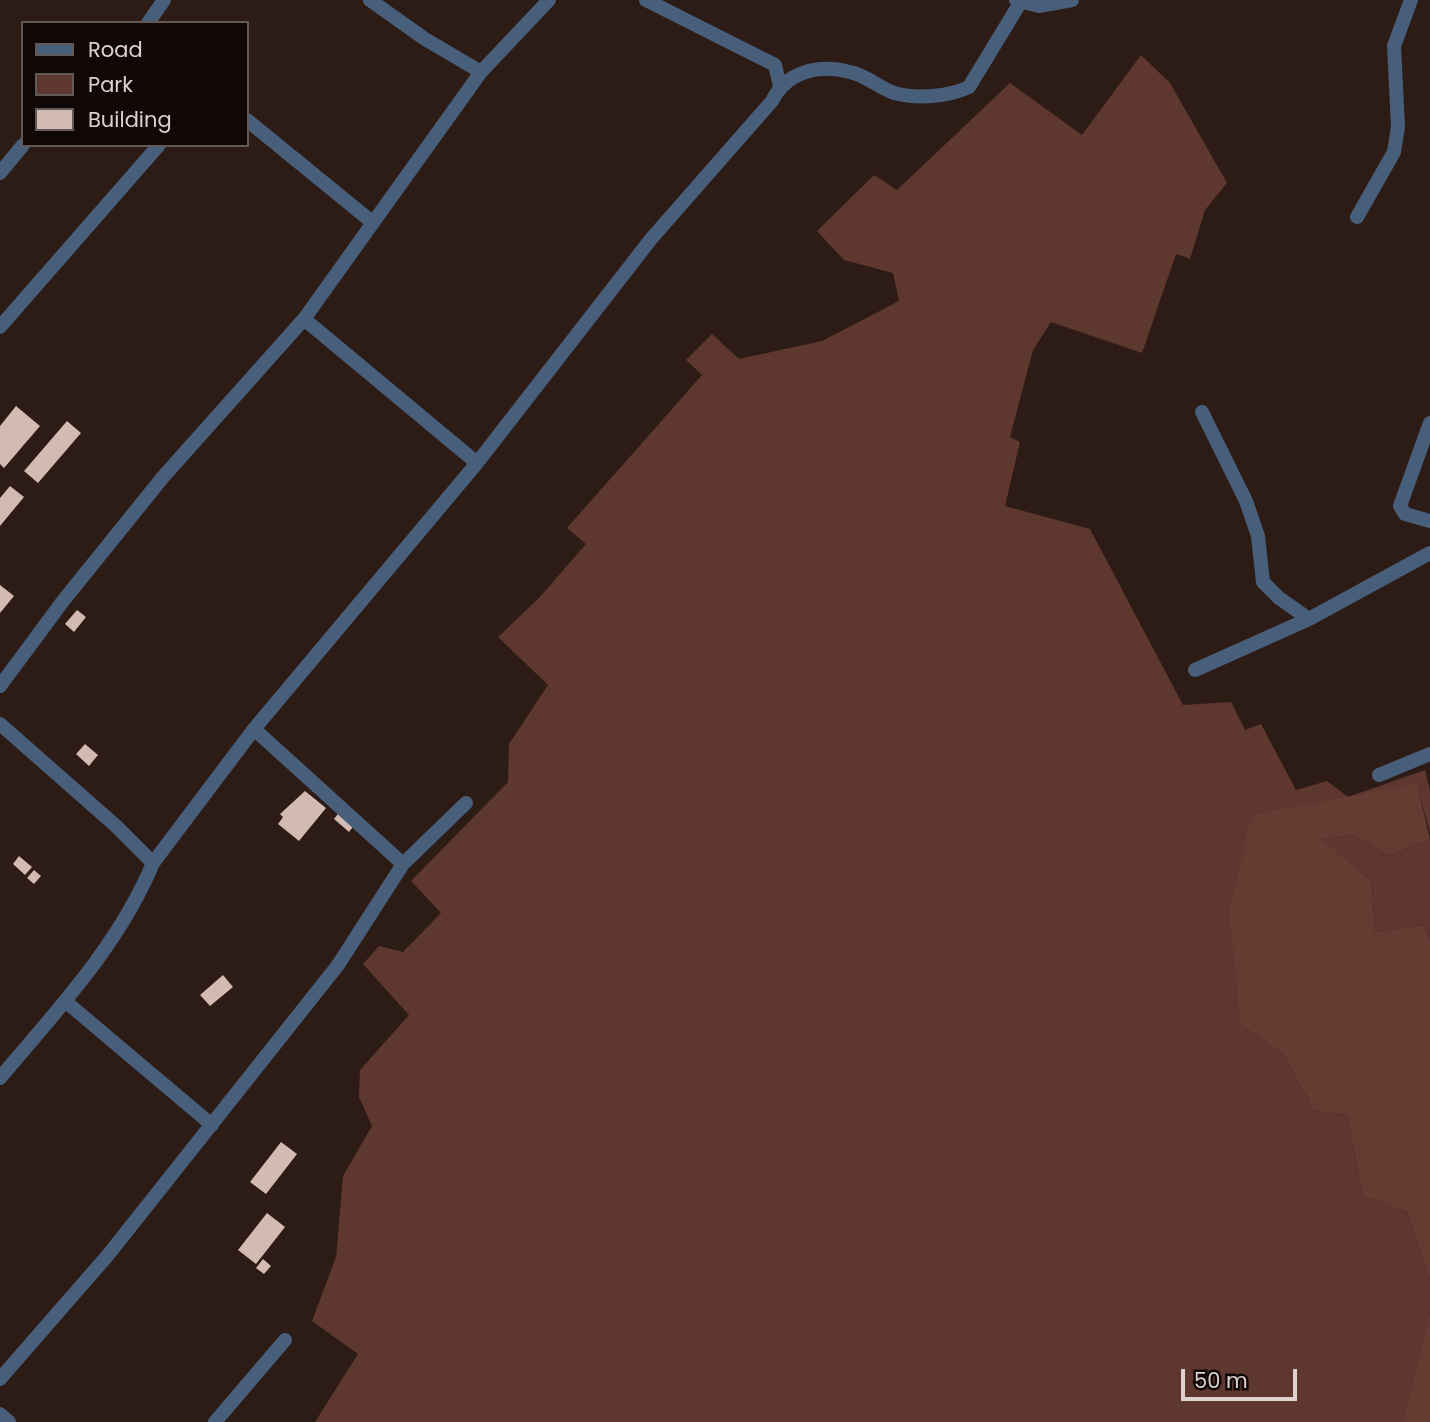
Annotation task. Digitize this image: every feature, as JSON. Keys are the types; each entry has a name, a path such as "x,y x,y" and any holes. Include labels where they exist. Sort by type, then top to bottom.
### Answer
{"street":[{"path":"149,21 164,0"},
{"path":"370,0 425,39 481,72"},
{"path":"0,686 63,601 163,477 304,319 481,72 549,0"},
{"path":"646,0 775,65 798,72 851,72 895,93 922,96 955,93 968,87 1018,2 1057,5 1072,0"},
{"path":"1357,217 1394,152 1398,127 1394,46 1410,0"},
{"path":"775,65 780,86"},
{"path":"0,1078 65,1002 118,932 139,897 153,863 254,729 477,463 651,239 772,101 780,86 798,72"},
{"path":"248,121 372,222"},
{"path":"0,173 21,147"},
{"path":"0,327 157,147"},
{"path":"304,319 477,463"},
{"path":"1202,412 1246,501 1258,536 1264,582 1279,598 1309,619"},
{"path":"1430,423 1400,506 1405,514 1430,521"},
{"path":"1195,670 1309,619 1430,553"},
{"path":"0,724 116,826 153,863"},
{"path":"254,729 403,864"},
{"path":"1379,775 1430,754"},
{"path":"0,1379 108,1255 338,965 403,864 466,803"},
{"path":"65,1002 212,1125"},
{"path":"215,1422 285,1340"},
{"path":"0,1414 9,1422"}],"green space":[{"path":"1141,55 1170,83 1227,183 1205,210 1190,259 1176,254 1142,353 1051,322 1033,350 1010,437 1020,442 1005,506 1090,529 1183,705 1231,702 1245,730 1261,724 1296,790 1327,781 1348,797 1425,770 1430,790 1430,833 1417,785 1252,814 1241,1025 1284,1055 1314,1111 1347,1115 1363,1196 1407,1212 1430,1280 1430,1313 1402,1422 315,1422 358,1354 312,1321 336,1257 343,1176 372,1126 359,1097 360,1070 409,1015 363,964 379,946 403,952 441,913 411,881 508,782 509,744 548,685 498,637 539,598 586,544 567,528 702,375 686,360 712,334 739,359 822,341 899,301 893,273 844,260 817,231 874,175 897,190 1010,83 1082,135"},
{"path":"1353,835 1389,856 1430,839 1430,939 1423,925 1375,932 1372,882 1320,839"}],"shaded area":[{"path":"1417,784 1430,839 1389,856 1353,835 1321,839 1372,882 1375,932 1423,925 1430,939 1430,1280 1407,1212 1363,1196 1347,1115 1314,1111 1284,1055 1241,1025 1229,910 1252,814"},
{"path":"1430,1313 1430,1422 1402,1422"}],"building":[{"path":"16,406 40,426 4,468 0,464 0,426"},
{"path":"67,421 81,433 38,483 24,471"},
{"path":"10,486 24,497 0,526 0,498"},
{"path":"0,585 14,596 0,613"},
{"path":"77,610 86,617 74,632 65,624"},
{"path":"85,744 98,755 89,766 76,754"},
{"path":"305,791 326,808 299,841 278,824 283,817 280,814"},
{"path":"341,810 356,823 349,832 334,819"},
{"path":"19,856 32,867 25,875 13,864"},
{"path":"34,870 41,876 34,884 27,878"},
{"path":"223,975 233,987 210,1006 200,995"},
{"path":"281,1142 297,1154 266,1194 250,1182"},
{"path":"267,1213 285,1227 256,1264 238,1250"},
{"path":"263,1259 271,1266 264,1274 256,1268"}]}
